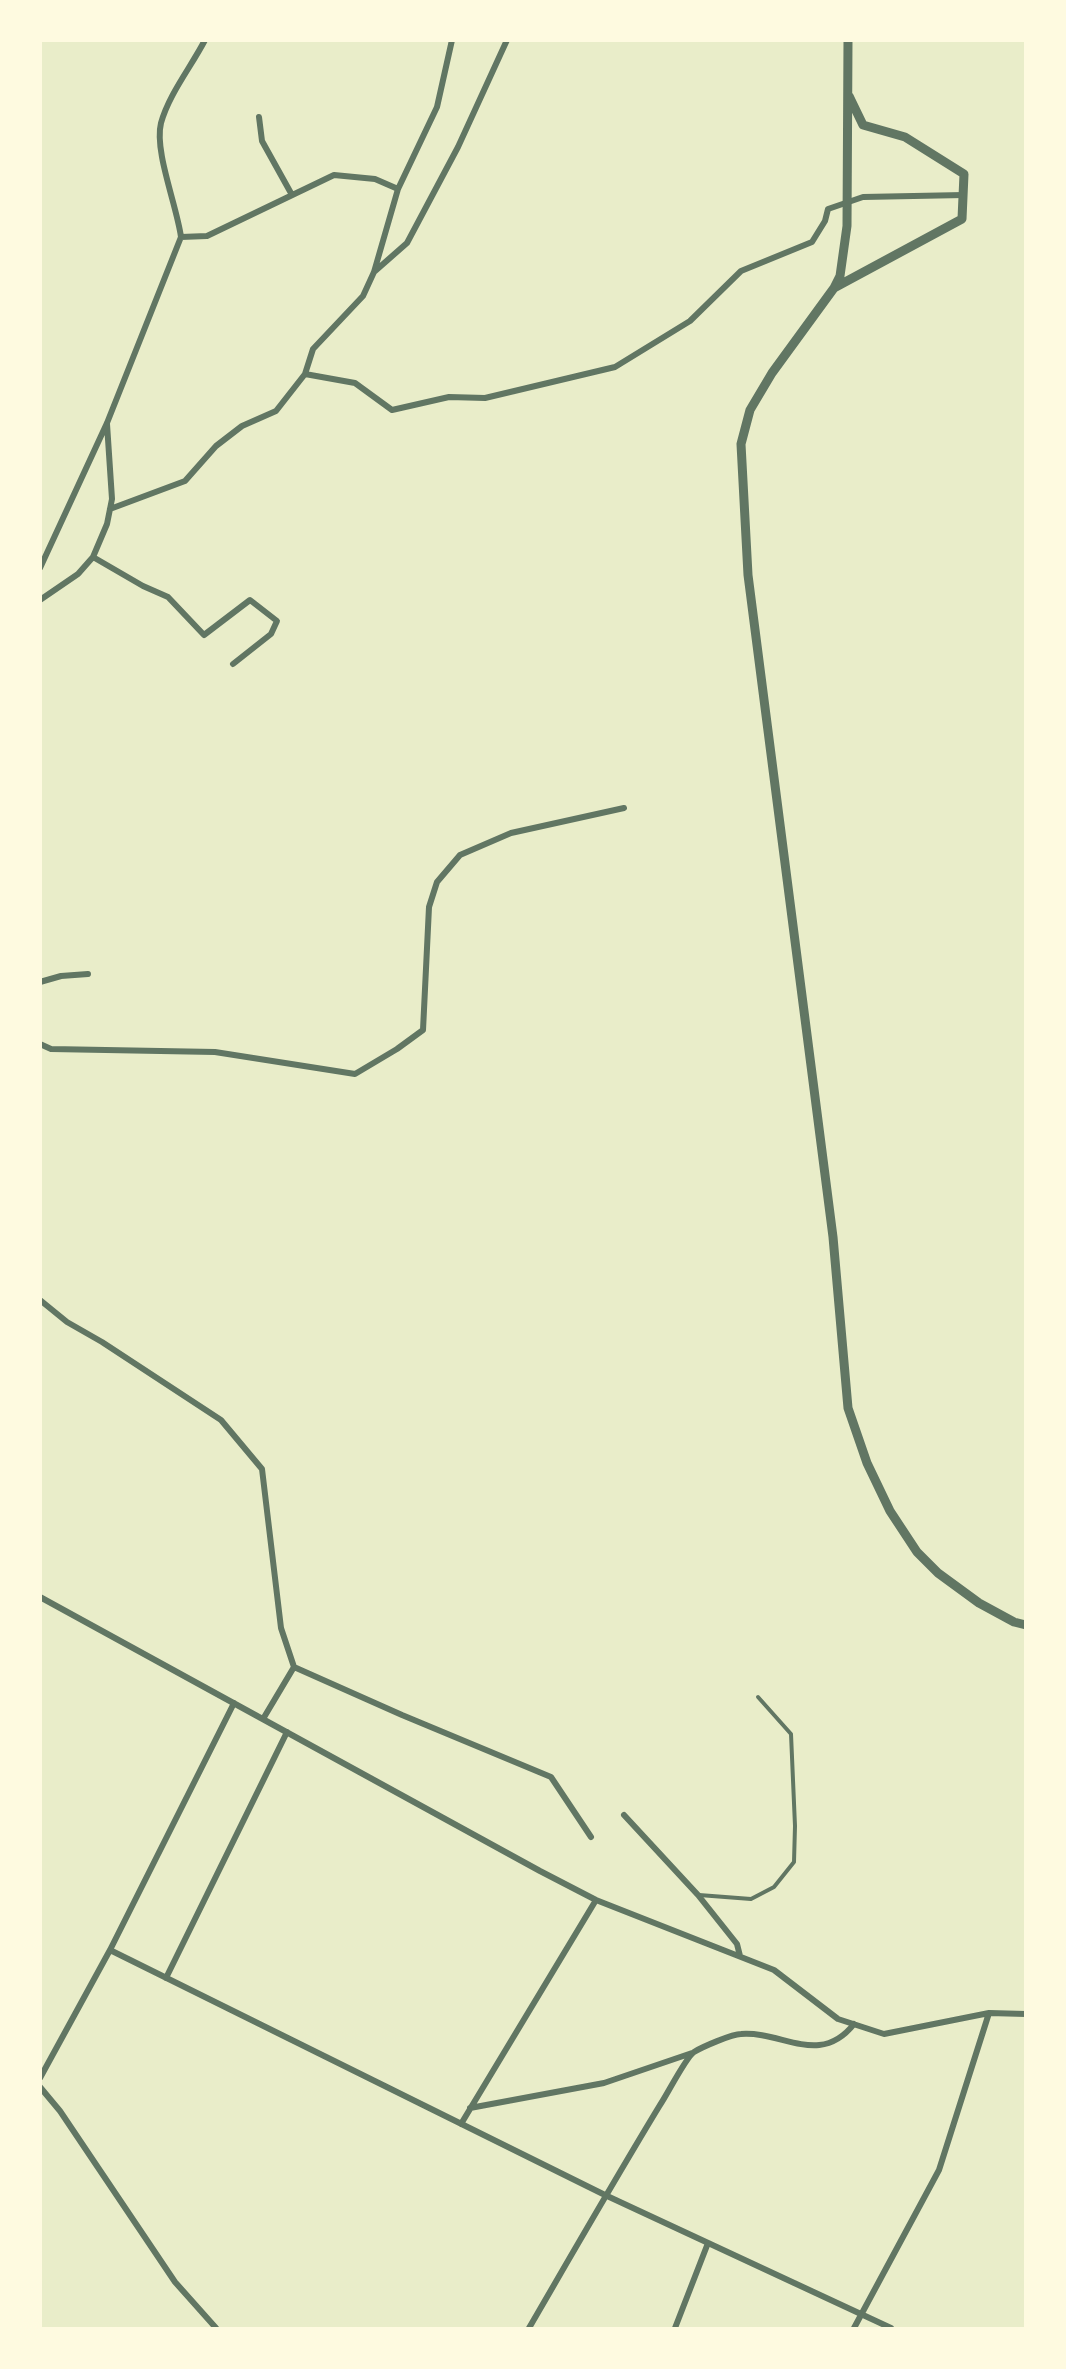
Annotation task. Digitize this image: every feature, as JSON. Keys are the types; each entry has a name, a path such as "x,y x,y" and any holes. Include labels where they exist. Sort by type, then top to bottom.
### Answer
{"street":[{"path":"40,568 107,423 181,237 178,214 161,152 160,125 166,107 205,40"},
{"path":"110,509 185,481 216,446 242,426 276,411 305,374 313,349 363,296 374,272 398,189 437,107 452,40"},
{"path":"374,272 407,243 458,147 507,40"},
{"path":"848,40 846,226 840,276 834,288 772,373 750,410 741,444 748,575 833,1237 848,1408 867,1463 890,1511 917,1552 938,1573 979,1603 1014,1622 1026,1625"},
{"path":"834,288 962,219 964,195 964,174 905,137 863,126 848,94"},
{"path":"259,117 262,141 292,195"},
{"path":"181,237 207,236 334,175 375,178 398,189"},
{"path":"305,374 355,383 392,410 449,397 485,399 615,367 690,321 741,271 812,242 825,221 828,208 863,196 964,195"},
{"path":"40,600 78,574 93,557 107,524 112,499 107,423"},
{"path":"93,557 143,586 168,597 204,635 250,600 277,621 271,634 233,664"},
{"path":"40,1044 51,1049 215,1052 355,1074 397,1049 423,1030 429,908 437,882 460,855 511,833 624,808"},
{"path":"40,982 61,976 88,974"},
{"path":"40,1300 67,1322 102,1342 221,1420 262,1469 280,1628 294,1667 551,1777 591,1837"},
{"path":"40,1598 596,1900 774,1970 838,2019 884,2034 989,2013 1026,2014"},
{"path":"263,1719 294,1667"},
{"path":"40,2078 110,1950 234,1703"},
{"path":"166,1978 287,1732"},
{"path":"624,1815 698,1895 738,1944 740,1956"},
{"path":"461,2124 596,1900"},
{"path":"110,1950 605,2195 891,2328"},
{"path":"854,2328 863,2316 939,2170 989,2013"},
{"path":"470,2108 603,2083 739,2034 760,2036 798,2045 830,2043 844,2037 854,2024"},
{"path":"529,2328 605,2195 693,2052"},
{"path":"40,2087 60,2111 176,2282 216,2328"},
{"path":"675,2328 708,2243"}],"lane":[{"path":"698,1895 751,1899 774,1887 794,1862 795,1826 791,1734 758,1697"}]}
